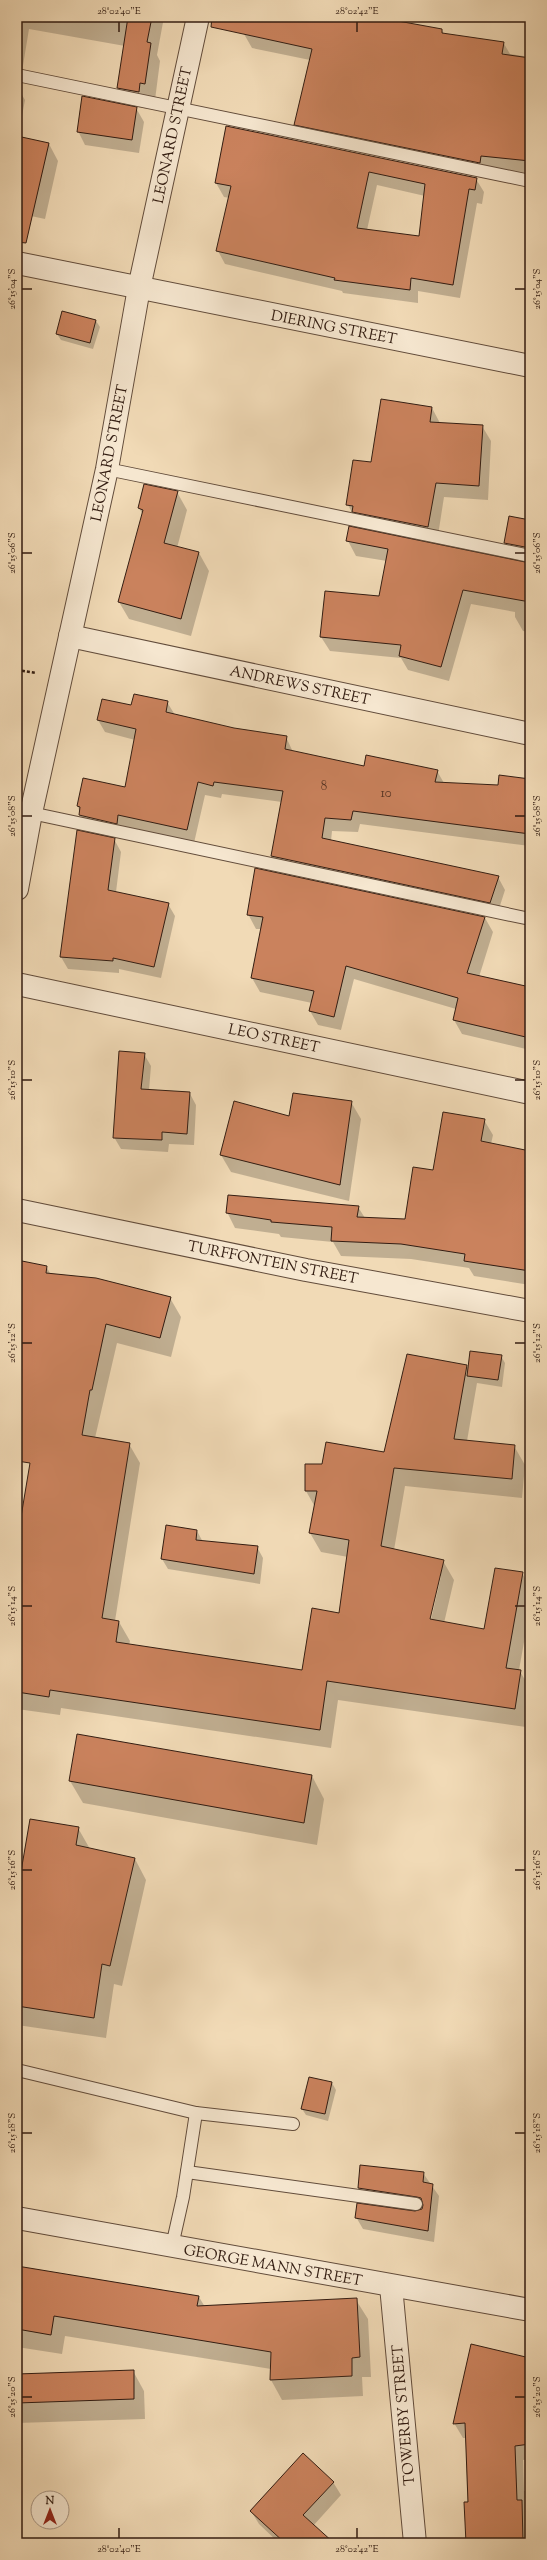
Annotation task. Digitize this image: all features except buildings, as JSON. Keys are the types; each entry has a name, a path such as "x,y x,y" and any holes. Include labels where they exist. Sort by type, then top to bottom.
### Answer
{"street":[{"name":"LEONARD STREET","path":"17,888 31,813 107,469 139,288 198,17"},
{"name":"DIERING STREET","path":"17,263 530,366"},
{"name":"ANDREWS STREET","path":"70,636 530,734"},
{"name":"LEO STREET","path":"17,984 530,1093"},
{"name":"TURFFONTEIN STREET","path":"17,1210 306,1270 530,1311"},
{"name":"GEORGE MANN STREET","path":"17,2218 530,2310"},
{"name":"TOWERBY STREET","path":"391,2286 415,2543"}],"lane":[{"path":"17,75 530,181"},
{"path":"107,469 530,556"},
{"path":"31,813 530,919"},
{"path":"17,2070 196,2113 293,2124"},
{"path":"172,2246 187,2172 196,2113"},
{"path":"187,2172 416,2204"}]}
